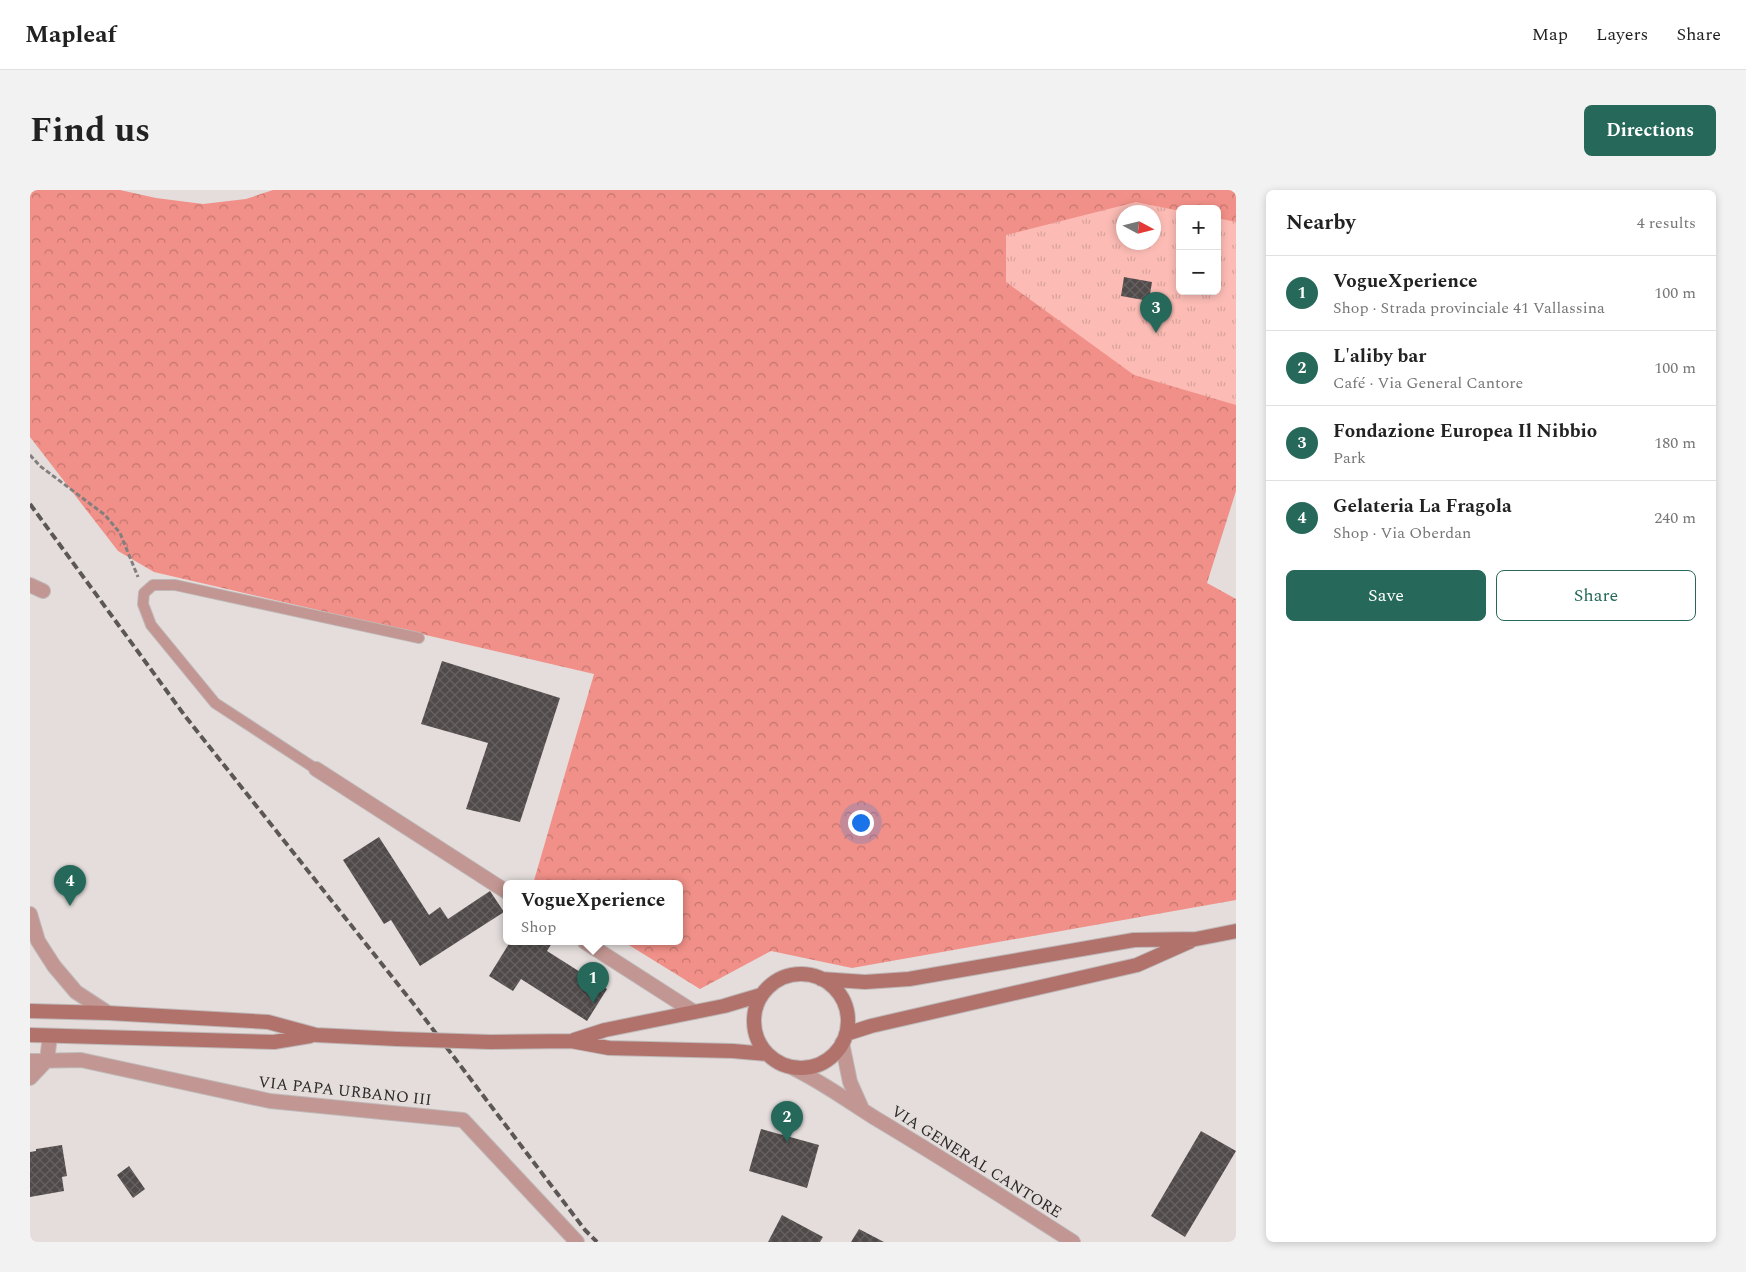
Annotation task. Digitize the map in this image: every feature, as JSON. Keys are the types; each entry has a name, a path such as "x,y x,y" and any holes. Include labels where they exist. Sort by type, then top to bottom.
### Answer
{"main road":[{"path":"821,979 865,982 909,979 1134,940 1196,938 1236,931"},
{"path":"844,1038 871,1026 1137,965 1196,938"},
{"path":"571,1041 605,1030 724,1006 761,995 776,981 793,974 813,976 821,979 829,983 842,998 848,1018 844,1038 833,1056 808,1068 794,1068 780,1064 767,1054 756,1036 754,1016 761,995"},
{"path":"30,1011 108,1013 268,1022 316,1035 490,1042 571,1041 609,1048 733,1051 767,1054"},
{"path":"30,1035 274,1042 316,1035"}],"street":[{"path":"316,769 503,889"},
{"path":"30,914 38,941 54,966 76,992 108,1013"},
{"path":"590,945 694,1012"},
{"path":"30,1078 47,1060 50,1036"},
{"path":"844,1038 850,1082 862,1110"},
{"name":"VIA PAPA URBANO III","path":"30,1061 80,1060 270,1101 463,1120 577,1242"},
{"name":"VIA GENERAL CANTORE","path":"794,1068 816,1079 862,1110 957,1167 1073,1242"}],"lane":[{"path":"316,769 215,703 151,625 144,604 144,593 153,585 175,586 419,638"}],"path":[{"path":"30,456 40,466 105,515 120,533 144,593"}],"green space":[{"path":"30,190 120,190 156,198 203,204 246,199 273,190 1236,190 1236,491 1207,583 1236,599 1236,900 852,968 771,951 700,989 629,945 683,945 683,880 534,880 594,674 154,572 118,551 30,437"},
{"path":"1136,202 1151,205 1124,205"},
{"path":"1116,207 1116,250 1161,250 1161,207 1176,210 1176,295 1221,295 1221,219 1236,222 1236,405 1134,375 1006,282 1006,235"}],"building":[{"path":"1124,277 1152,282 1149,301 1121,296"},
{"path":"442,661 560,698 520,822 466,809 488,743 421,724"},
{"path":"379,837 429,915 440,907 448,919 490,891 503,913 420,966 391,920 384,924 343,860"},
{"path":"508,945 551,945 547,951 607,989 587,1021 521,979 513,991 489,976"},
{"path":"761,1129 819,1145 807,1188 749,1171"},
{"path":"1201,1131 1236,1151 1185,1237 1151,1216"},
{"path":"62,1145 67,1176 62,1177 64,1191 30,1197 30,1152 36,1151 36,1149"},
{"path":"129,1166 145,1189 133,1198 117,1175"},
{"path":"782,1215 823,1237 820,1242 768,1242"},
{"path":"859,1229 884,1242 851,1242"}],"railway":[{"path":"30,504 185,716 416,1007 585,1230 597,1242"}],"place":[{"name":"Fondazione Europea Il Nibbio","path":"1156,333"},
{"name":"Gelateria La Fragola","path":"70,906"},
{"name":"VogueXperience","path":"593,1003"},
{"name":"L'aliby bar","path":"787,1142"}]}
